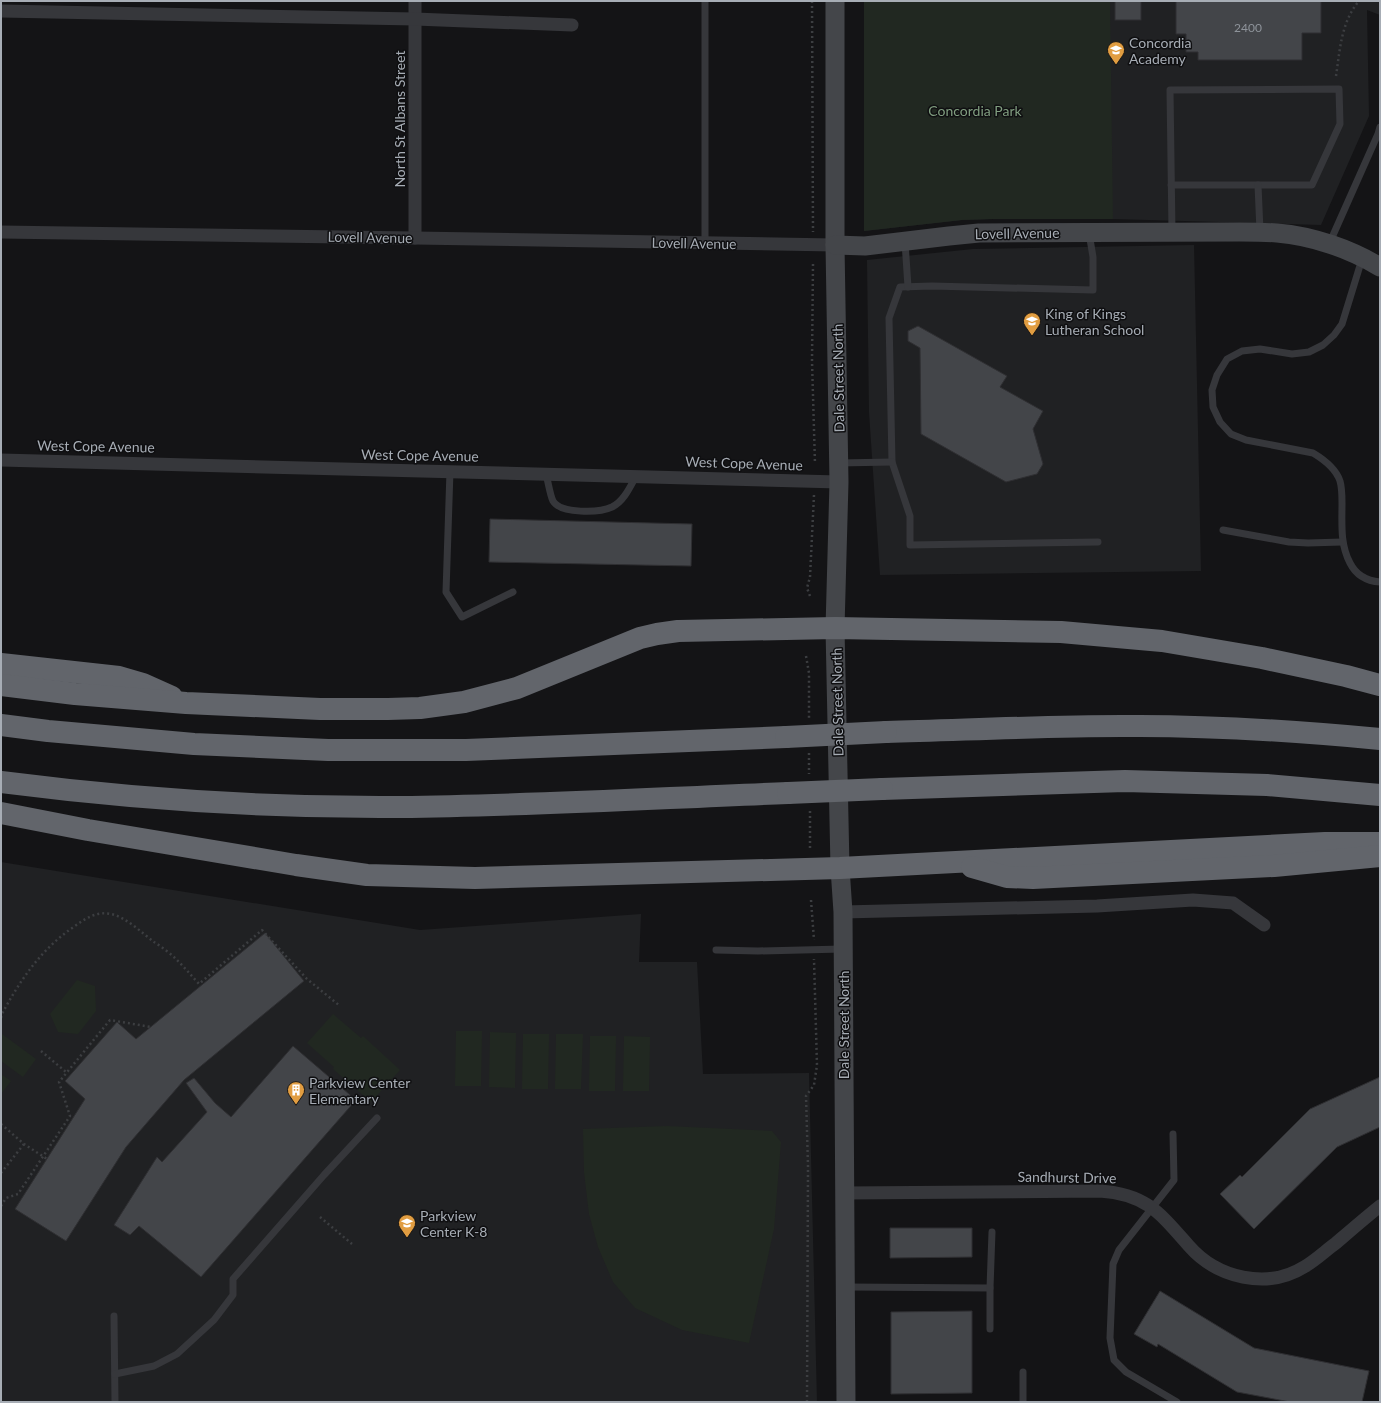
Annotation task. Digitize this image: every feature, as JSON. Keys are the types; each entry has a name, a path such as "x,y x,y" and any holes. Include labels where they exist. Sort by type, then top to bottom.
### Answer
{"highway":[{"path":"1,685 75,694 186,703 320,709 388,709 426,707 471,700 517,688 620,646 657,634 678,631 836,628 1061,632 1162,641 1262,658 1380,685"},
{"path":"1,664 119,677 143,684 186,703"},
{"path":"1,726 194,744 328,750 466,750 1058,726 1194,727 1260,730 1380,739"},
{"path":"1,782 70,790 188,800 391,807 469,806 882,789 1133,781 1267,785 1380,795"},
{"path":"1,813 178,846 367,875 475,878 840,868 1325,843 1380,843"},
{"path":"957,862 1007,877 1033,878 1274,866 1380,856"}],"main road":[{"name":"Dale Street North","path":"835,1 838,472 836,628 840,868 843,912 846,1402"},
{"name":"Lovell Avenue","path":"836,245 865,246 978,234 1089,232 1260,233 1278,234 1329,244 1363,257 1380,267"}],"street":[{"name":"North St Albans Street","path":"415,1 415,238"},
{"path":"1,11 415,19 572,25"},
{"name":"Lovell Avenue","path":"1,232 836,245"},
{"name":"West Cope Avenue","path":"1,460 636,476 838,472"},
{"path":"843,912 1097,906 1193,900 1233,903 1264,924"},
{"name":"Sandhurst Drive","path":"844,1193 1117,1192 1135,1198 1152,1207 1201,1258 1215,1268 1232,1275 1268,1278 1286,1275 1303,1268 1380,1206"}],"lane":[{"path":"705,1 705,243"},
{"path":"1171,185 1312,185 1340,124 1339,89 1170,90 1171,185 1172,232"},
{"path":"1329,244 1380,127"},
{"path":"1258,185 1260,233"},
{"path":"1089,232 1093,257 1093,290 932,286 900,287 889,318 892,462 910,516 910,544 1098,542"},
{"path":"905,242 908,287"},
{"path":"1363,257 1342,324 1334,335 1323,345 1309,352 1292,354 1260,349 1242,351 1227,359 1217,375 1212,390 1213,407 1220,422 1231,434 1246,440 1313,453 1333,469 1340,480 1342,491 1342,542 1346,556 1353,568 1362,577 1380,582"},
{"path":"838,472 892,462"},
{"path":"450,471 446,592 462,617 513,592"},
{"path":"546,474 553,501 562,508 586,512 611,507 626,495 636,476"},
{"path":"1223,530 1308,544 1342,542"},
{"path":"716,950 758,951 843,949"},
{"path":"115,1374 154,1366 177,1354 214,1320 234,1295 234,1279 324,1175 378,1118"},
{"path":"1173,1134 1174,1180 1119,1250 1113,1264 1110,1338 1114,1360 1126,1372 1177,1402"},
{"path":"990,1329 992,1232"},
{"path":"845,1287 990,1288"},
{"path":"114,1316 115,1402"},
{"path":"1023,1372 1023,1402"}],"path":[{"path":"812,1 813,235"},
{"path":"1336,76 1342,34 1352,10 1359,1"},
{"path":"813,264 812,361 815,464"},
{"path":"810,596 807,588 810,577 814,494"},
{"path":"807,1402 808,1166 806,1096 814,1085 817,1065 811,900"},
{"path":"1,1018 14,991 28,970 48,947 64,933 83,920 98,913 113,914 132,924 175,958 199,984 262,930 307,979 340,1006"},
{"path":"1,1206 6,1198 18,1194 70,1116 59,1082 66,1072 110,1020 151,1026"},
{"path":"41,1051 66,1072"},
{"path":"1,1124 24,1144 47,1159"},
{"path":"1,1173 24,1144"},
{"path":"320,1217 352,1244"}],"shaded area":[{"name":"Concordia Academy","path":"864,1 1380,1 1380,15 1367,10 1369,116 1321,225 1113,219 993,219 962,220 864,231"},
{"name":"King of Kings Lutheran School","path":"1194,245 1201,571 880,575 869,412 867,260 973,249"},
{"name":"Parkview Center K-8","path":"1,862 420,930 641,914 639,962 697,962 703,1074 809,1073 817,1402 1,1402"}],"green space":[{"name":"Concordia Park","path":"864,1 1110,1 1113,219 962,220 864,231"},
{"path":"77,980 95,986 96,1011 78,1034 58,1032 50,1014"},
{"path":"333,1014 361,1038 363,1036 400,1070 371,1102 333,1069 334,1067 307,1043"},
{"path":"456,1031 482,1031 481,1086 455,1086"},
{"path":"490,1032 516,1033 515,1088 489,1087"},
{"path":"2,1034 36,1059 23,1077 1,1061"},
{"path":"523,1034 549,1034 548,1089 522,1089"},
{"path":"556,1034 583,1034 581,1089 555,1089"},
{"path":"590,1036 616,1036 615,1091 589,1091"},
{"path":"624,1036 650,1037 649,1091 623,1091"},
{"path":"1,1074 11,1081 1,1094"},
{"path":"667,1126 772,1131 781,1142 774,1229 749,1343 682,1330 635,1308 613,1282 598,1247 589,1214 584,1172 583,1129"}],"building":[{"path":"1115,1 1141,1 1141,20 1115,20"},
{"name":"Concordia Academy","path":"1176,1 1321,1 1321,33 1302,33 1302,60 1198,60 1198,52 1186,52 1186,34 1176,34"},
{"path":"918,326 1007,376 1000,387 1043,411 1033,429 1043,464 1037,474 1006,482 921,434 920,348 908,341 908,331"},
{"path":"490,519 692,524 691,566 489,562"},
{"path":"265,933 304,981 184,1080 126,1147 66,1241 15,1209 85,1099 65,1081 117,1022 136,1039"},
{"path":"293,1046 356,1100 201,1277 139,1226 130,1235 114,1225 157,1157 162,1162 207,1112 186,1083 194,1078 215,1103 231,1117"},
{"path":"1380,1077 1380,1127 1337,1147 1254,1229 1220,1194 1240,1175 1242,1177 1310,1109"},
{"path":"890,1228 972,1228 972,1257 890,1258"},
{"path":"1160,1291 1254,1348 1369,1371 1362,1402 1290,1402 1237,1392 1158,1344 1157,1347 1134,1334"},
{"path":"972,1311 972,1393 891,1394 891,1312"}],"place":[{"name":"Concordia Academy","path":"1116,65"},
{"name":"King of Kings Lutheran School","path":"1032,336"},
{"name":"Parkview Center Elementary","path":"296,1105"},
{"name":"Parkview Center K-8","path":"407,1238"}]}
